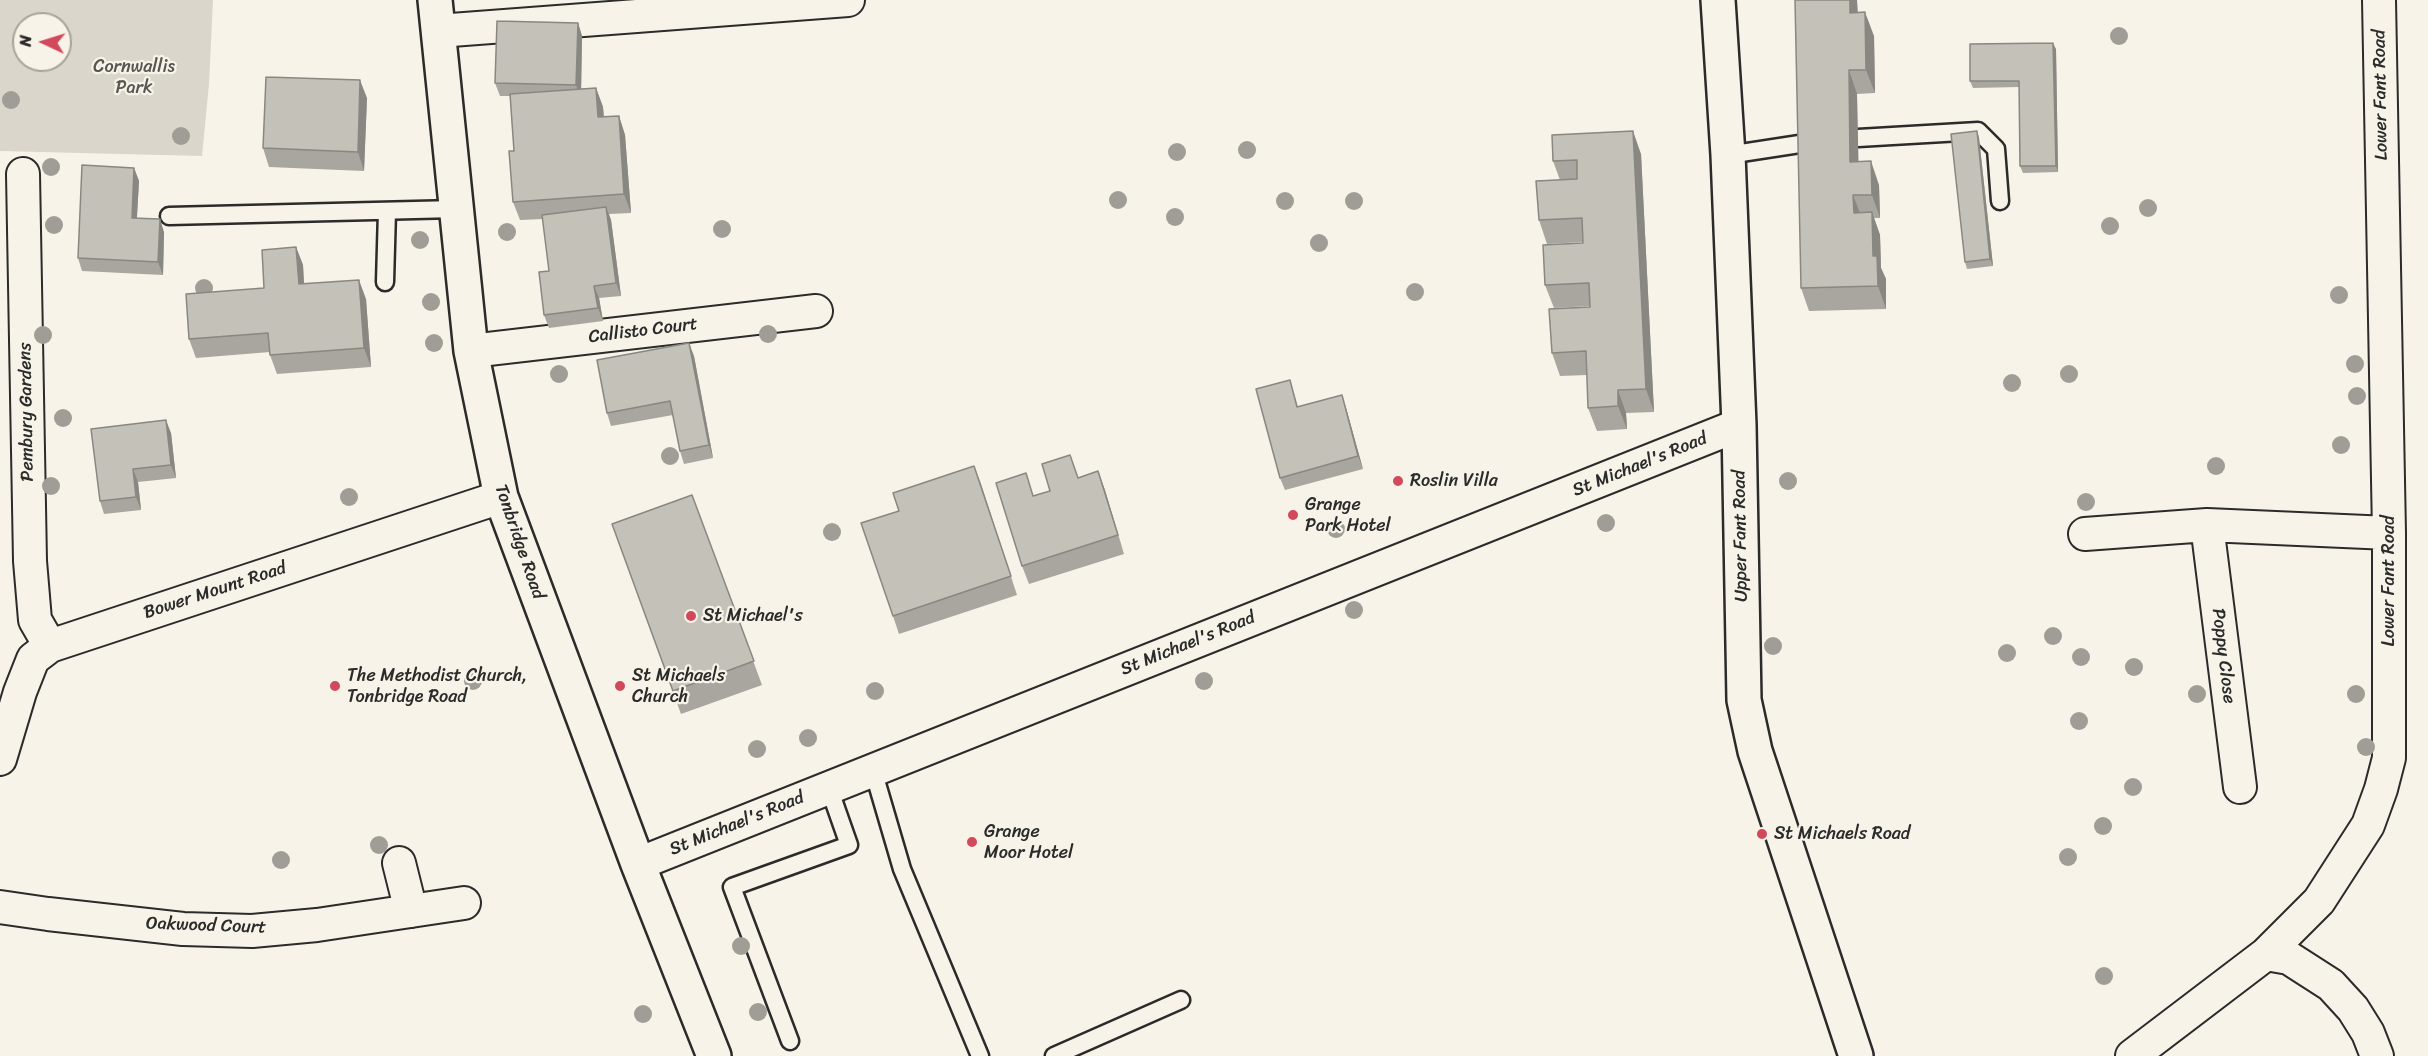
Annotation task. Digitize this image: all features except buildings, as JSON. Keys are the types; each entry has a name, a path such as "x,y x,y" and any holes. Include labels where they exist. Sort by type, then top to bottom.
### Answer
{"main road":[{"name":"Upper Fant Road","path":"1718,0 1728,155 1738,425 1744,700 1755,750 1856,1056"},
{"name":"Tonbridge Road","path":"436,15 471,351 501,497 638,864 714,1056"}],"street":[{"path":"436,15 848,0"},
{"name":"Lower Fant Road","path":"2132,1056 2266,954 2319,901 2368,825 2382,789 2389,758 2389,533 2379,0"},
{"name":"Pembury Gardens","path":"23,174 30,561 35,620 50,646"},
{"name":"Callisto Court","path":"471,351 816,311"},
{"name":"St Michael's Road","path":"638,864 1738,425"},
{"name":"Bower Mount Road","path":"0,759 33,658 50,646 501,497"},
{"path":"2085,534 2207,525 2389,533"},
{"name":"Poppy Close","path":"2207,525 2240,787"},
{"path":"399,863 411,911"},
{"name":"Oakwood Court","path":"0,907 183,929 252,931 317,925 464,903"},
{"path":"2266,954 2289,958 2331,985 2353,1009 2368,1032 2378,1056"}],"lane":[{"path":"1858,138 1978,131 1996,149 2000,201"},
{"path":"1728,155 1806,143"},
{"path":"169,216 456,209"},
{"path":"386,282 387,211"},
{"path":"873,770 902,869 981,1056"},
{"path":"790,1041 732,887 849,845 829,788"},
{"path":"1054,1056 1181,1000"}],"green space":[{"name":"Cornwallis Park","path":"0,0 213,0 209,84 202,156 0,151"}],"place":[{"name":"Roslin Villa","path":"1398,481"},
{"name":"Grange Park Hotel","path":"1293,515"},
{"name":"St Michael's","path":"691,616"},
{"name":"The Methodist Church, Tonbridge Road","path":"335,686"},
{"name":"St Michaels Church","path":"620,686"},
{"name":"St Michaels Road","path":"1762,834"},
{"name":"Grange Moor Hotel","path":"972,842"}]}
